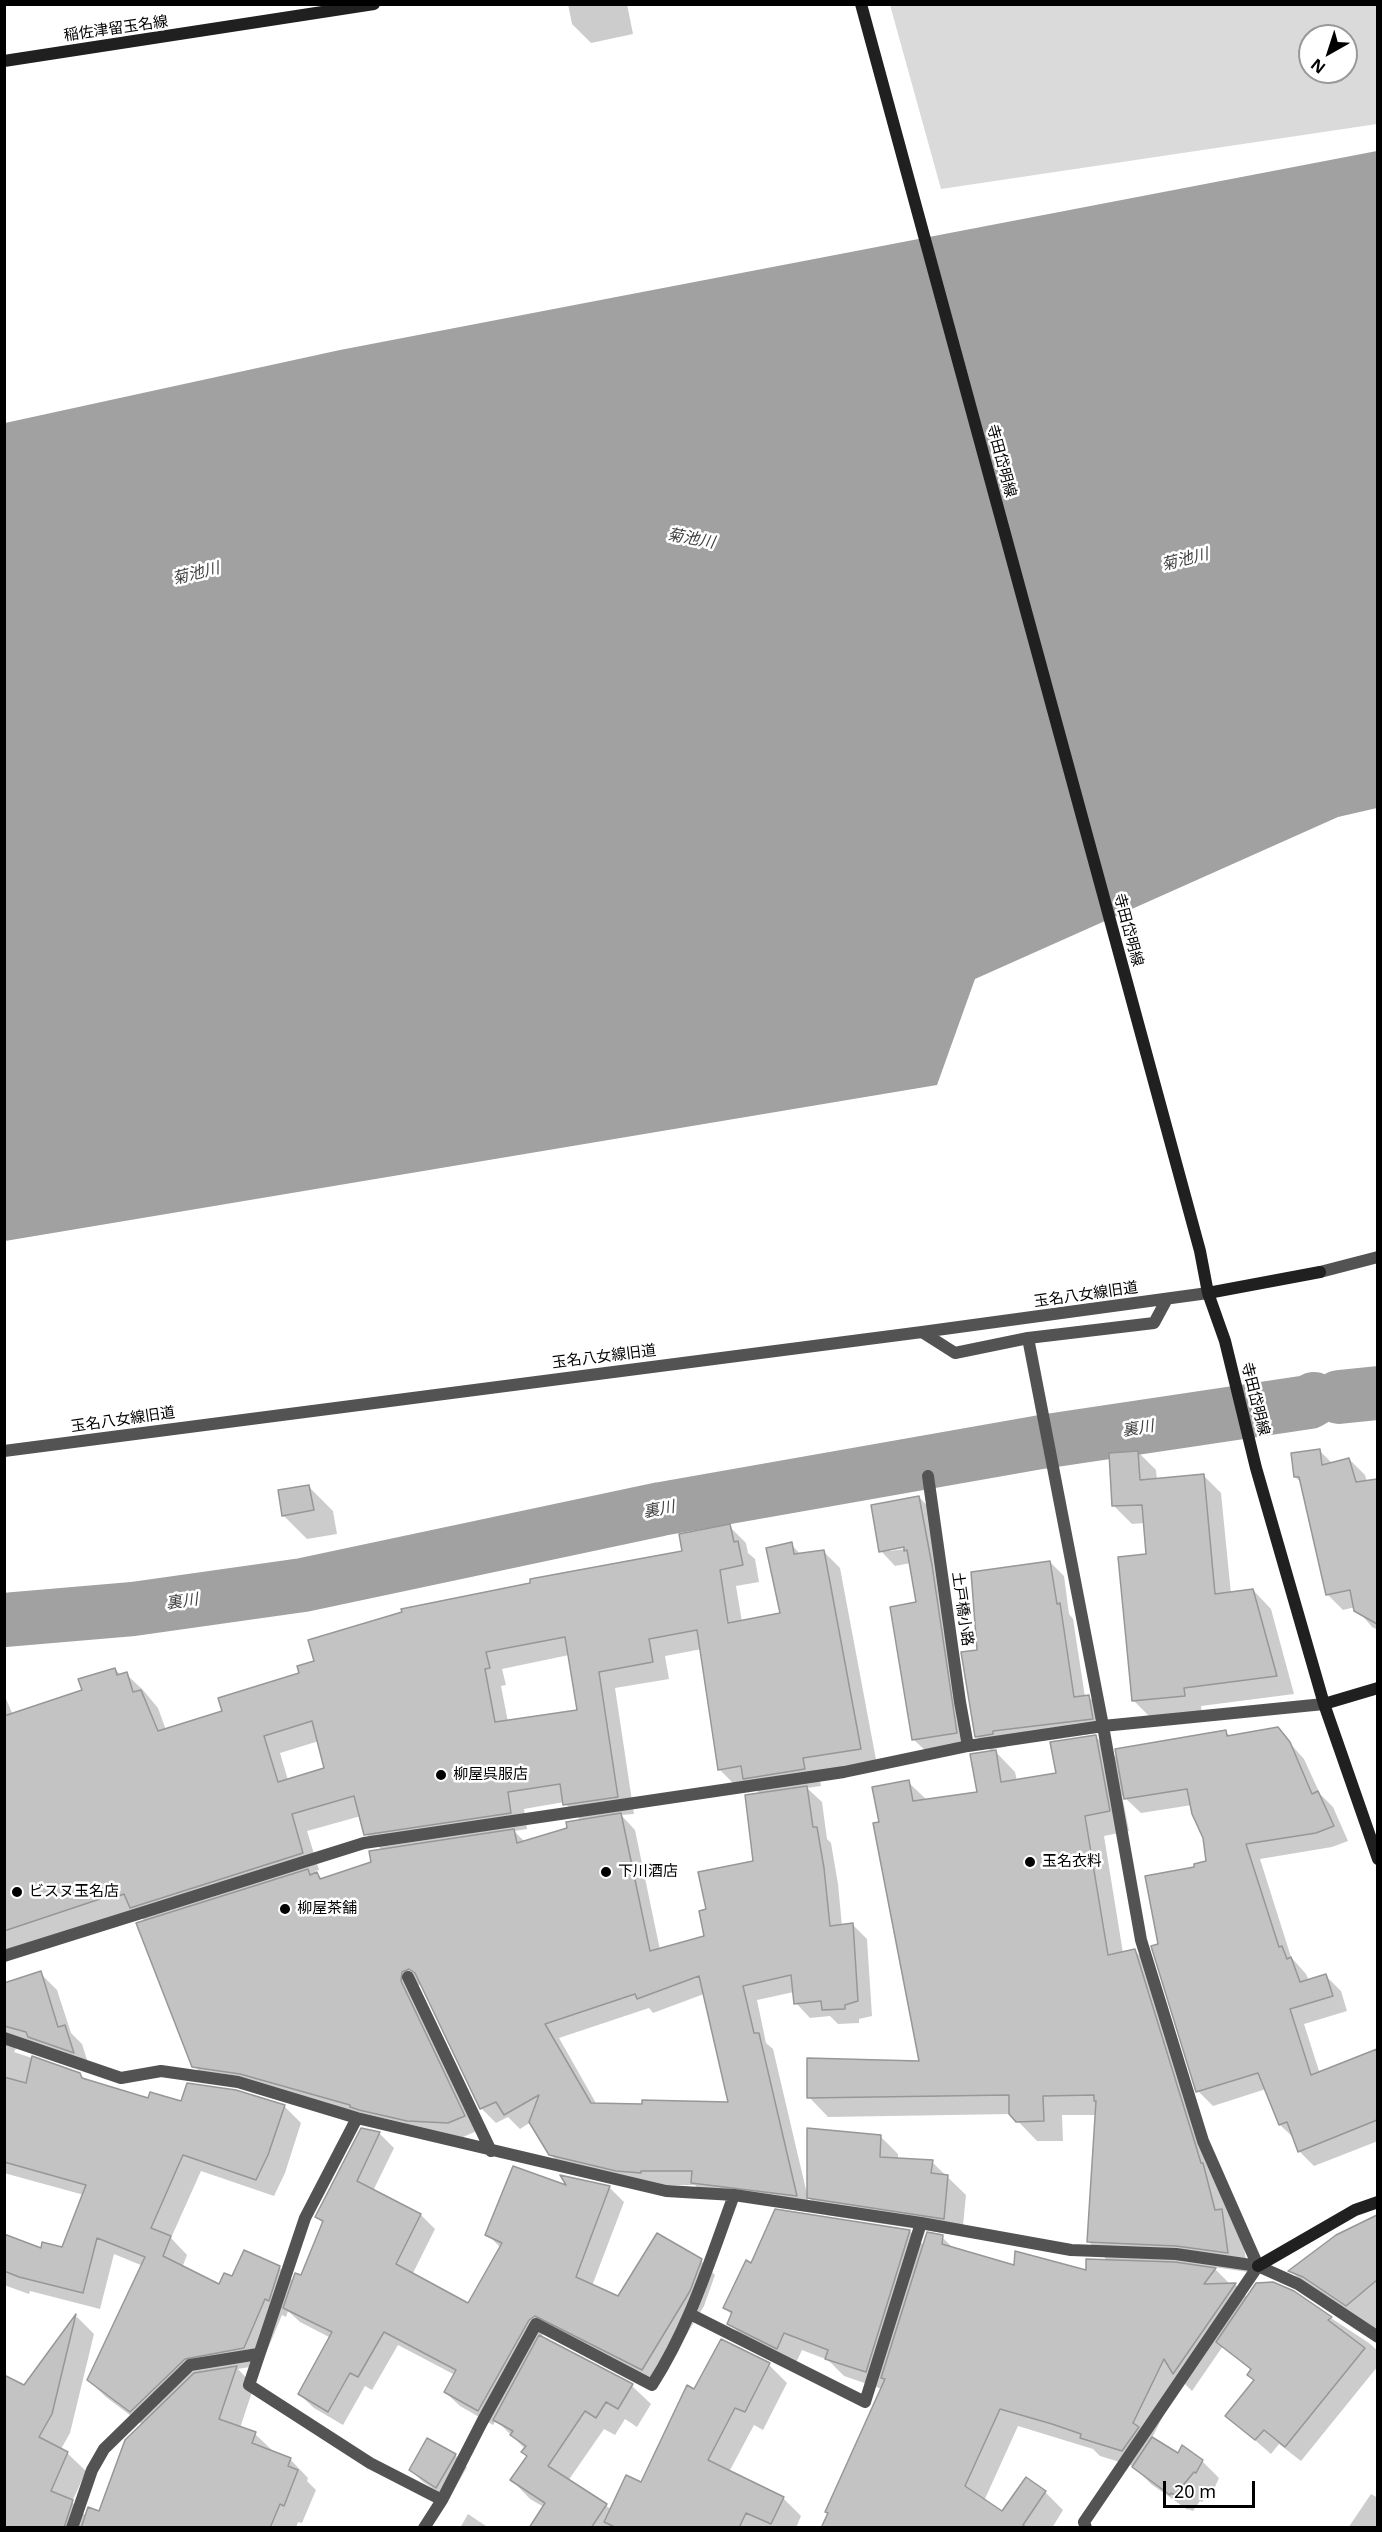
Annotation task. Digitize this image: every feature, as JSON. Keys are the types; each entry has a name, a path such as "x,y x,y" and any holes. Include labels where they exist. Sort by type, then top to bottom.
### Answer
{"main road":[{"name":"寺田岱明線","path":"861,4 1200,1251 1208,1293 1225,1341 1256,1468 1324,1704 1377,1859"},
{"name":"稲佐津留玉名線","path":"4,60 370,5"},
{"path":"1208,1293 1320,1272"},
{"path":"1324,1704 1377,1688"},
{"path":"1258,2266 1355,2210 1377,2202"}],"street":[{"path":"1320,1272 1374,1258"},
{"name":"玉名八女線旧道","path":"4,1451 1208,1293"},
{"path":"922,1332 955,1353 1028,1338 1154,1323 1167,1299"},
{"path":"1028,1338 1103,1726 1141,1940 1203,2141 1258,2266"},
{"name":"土戸橋小路","path":"928,1476 968,1746"},
{"path":"4,1956 364,1843 844,1772 968,1746 1103,1726 1324,1704"},
{"path":"408,1977 491,2151"},
{"path":"4,2038 121,2078 161,2071 238,2082 357,2118 666,2191 734,2195 921,2223 1071,2250 1176,2254 1258,2266 1298,2284 1377,2337"},
{"path":"357,2118 305,2218 249,2385 370,2463 442,2500"},
{"path":"424,2528 442,2500 536,2324 652,2385 670,2357 690,2314 734,2195"},
{"path":"690,2314 865,2402 921,2223"},
{"path":"1086,2528 1084,2522 1102,2494 1161,2411 1258,2266"},
{"path":"72,2528 92,2470 104,2449 190,2365 258,2354"}],"shaded area":[{"path":"890,5 1377,5 1377,124 941,189"}],"water":[{"name":"菊池川","path":"1377,151 1377,808 1338,817 975,979 937,1085 5,1241 5,423 340,350"}],"building":[{"path":"1320,1449 1322,1465 1349,1458 1356,1482 1377,1479 1377,1624 1354,1611 1350,1590 1326,1595 1299,1477 1294,1477 1291,1453"},
{"path":"1138,1451 1140,1480 1204,1474 1215,1594 1253,1589 1277,1676 1184,1688 1185,1696 1132,1701 1118,1557 1146,1554 1142,1505 1112,1506 1109,1453"},
{"path":"309,1485 314,1510 282,1516 278,1490"},
{"path":"919,1496 932,1565 957,1733 912,1740 890,1607 916,1602 907,1550 904,1551 904,1547 879,1552 871,1505"},
{"path":"730,1524 734,1542 738,1541 743,1565 720,1570 728,1623 780,1613 766,1548 792,1542 794,1554 824,1550 861,1749 803,1758 805,1769 743,1779 741,1766 718,1770 697,1630 649,1639 653,1662 599,1672 618,1797 563,1805 560,1784 508,1792 511,1813 364,1835 354,1796 292,1814 303,1853 130,1908 124,1894 119,1896 118,1893 4,1931 4,1716 82,1690 78,1679 115,1668 117,1675 127,1672 133,1692 141,1690 158,1731 222,1711 218,1698 299,1673 297,1666 314,1661 308,1640 402,1612 401,1609 530,1583 530,1579 682,1551 679,1534","holes":["565,1637 577,1710 495,1722 485,1669 490,1668 486,1652","312,1721 324,1768 278,1782 264,1736"]},
{"path":"1050,1561 1057,1604 1060,1603 1074,1697 1089,1695 1093,1719 993,1731 993,1734 975,1737 961,1652 977,1650 971,1572"},
{"path":"1278,1727 1290,1742 1312,1794 1318,1791 1334,1826 1316,1833 1246,1844 1279,1947 1282,1946 1287,1959 1291,1957 1300,1982 1326,1974 1333,1996 1290,2009 1311,2075 1377,2049 1377,2120 1298,2152 1287,2122 1279,2125 1258,2073 1196,2092 1151,1946 1158,1944 1145,1876 1194,1867 1194,1864 1206,1861 1203,1838 1192,1814 1187,1789 1124,1799 1115,1749 1226,1730 1227,1736"},
{"path":"1096,1735 1110,1811 1085,1816 1108,1955 1135,1949 1201,2163 1203,2163 1215,2210 1222,2209 1228,2253 1176,2246 1087,2242 1096,2101 1094,2101 1094,2095 1043,2096 1044,2121 1016,2122 1009,2114 1009,2095 807,2098 807,2058 919,2061 873,1823 879,1822 872,1787 909,1780 913,1801 977,1792 970,1754 996,1750 1001,1782 1056,1773 1050,1742"},
{"path":"807,1786 813,1827 817,1827 824,1868 830,1926 853,1923 858,2001 845,2005 845,2009 822,2010 821,2001 794,2004 791,1975 743,1986 754,2033 759,2033 797,2196 691,2183 692,2171 641,2171 641,2173 616,2171 549,2155 529,2122 539,2095 504,2115 496,2102 480,2109 415,1973 409,1969 402,1972 401,1981 465,2116 448,2123 407,2121 359,2110 350,2105 240,2074 192,2067 136,1923 308,1869 310,1875 317,1872 320,1879 371,1862 369,1851 514,1829 517,1843 567,1828 566,1822 621,1813 650,1951 704,1936 699,1911 706,1909 698,1872 753,1861 745,1795","holes":["699,1976 728,2102 642,2100 642,2104 591,2103 545,2024 635,1994 637,1999"]},
{"path":"41,1971 58,2027 65,2025 74,2053 28,2037 26,2032 4,2026 4,1983"},
{"path":"32,2056 80,2073 82,2078 148,2098 150,2092 181,2101 187,2083 236,2090 285,2105 268,2155 256,2180 183,2155 151,2228 171,2236 163,2256 219,2284 224,2273 232,2276 244,2250 280,2266 269,2301 265,2299 244,2348 185,2359 130,2412 87,2380 145,2257 97,2238 83,2293 4,2271 4,2234 41,2248 42,2242 62,2247 86,2185 4,2162 4,2077 26,2083"},
{"path":"361,2128 380,2132 357,2181 421,2214 396,2264 468,2303 502,2243 485,2235 513,2166 566,2185 560,2175 610,2186 576,2277 618,2296 657,2233 702,2259 690,2291 642,2370 535,2316 529,2320 478,2411 444,2392 456,2370 384,2332 358,2377 350,2373 328,2412 298,2394 332,2332 283,2308 295,2273 301,2275 323,2221 315,2217"},
{"path":"807,2128 881,2135 880,2157 933,2160 931,2173 948,2175 944,2219 807,2198"},
{"path":"775,2209 910,2230 866,2372 825,2359 828,2350 784,2333 777,2349 727,2324 732,2312 723,2308 746,2260 751,2263"},
{"path":"1377,2215 1377,2280 1346,2306 1303,2277 1288,2271 1336,2235"},
{"path":"927,2232 943,2235 942,2244 1014,2265 1015,2251 1086,2270 1086,2259 1175,2262 1216,2268 1204,2284 1236,2283 1173,2374 1164,2359 1133,2423 1139,2427 1122,2451 1080,2438 1081,2434 1052,2424 1000,2409 965,2486 1002,2511 1026,2477 1046,2491 1023,2525 1027,2528 821,2528 828,2513 825,2512 885,2379 881,2378"},
{"path":"1273,2282 1294,2291 1332,2317 1328,2320 1365,2348 1285,2447 1264,2430 1255,2440 1225,2416 1254,2380 1247,2375 1251,2369 1216,2342 1256,2283"},
{"path":"76,2314 52,2414 39,2437 68,2452 51,2491 73,2500 64,2528 4,2528 4,2375 24,2385"},
{"path":"539,2335 633,2384 618,2409 606,2402 596,2418 585,2411 548,2466 607,2504 591,2528 529,2528 545,2503 510,2480 527,2456 521,2452 526,2446 510,2435 513,2431 493,2420"},
{"path":"721,2339 770,2363 745,2412 735,2408 708,2460 784,2497 771,2524 746,2513 739,2528 617,2528 604,2522 626,2475 641,2482 687,2385 694,2389"},
{"path":"237,2366 219,2419 256,2432 252,2443 291,2458 288,2466 298,2470 284,2506 280,2504 270,2528 81,2528 88,2507 99,2511 125,2440 194,2373"},
{"path":"1152,2437 1178,2453 1182,2445 1203,2460 1196,2473 1194,2472 1175,2495 1171,2493 1170,2495 1132,2467"},
{"path":"427,2438 456,2454 436,2488 409,2470"}],"waterway":[{"name":"裏川","path":"1339,1397 1378,1393"},
{"name":"裏川","path":"4,1620 133,1609 303,1585 661,1509 1041,1442 1309,1402 1314,1399"}],"place":[{"name":"柳屋呉服店","path":"441,1775"},
{"name":"玉名衣料","path":"1030,1862"},
{"name":"下川酒店","path":"606,1872"},
{"name":"ビスヌ玉名店","path":"17,1892"},
{"name":"柳屋茶舗","path":"285,1909"}]}
